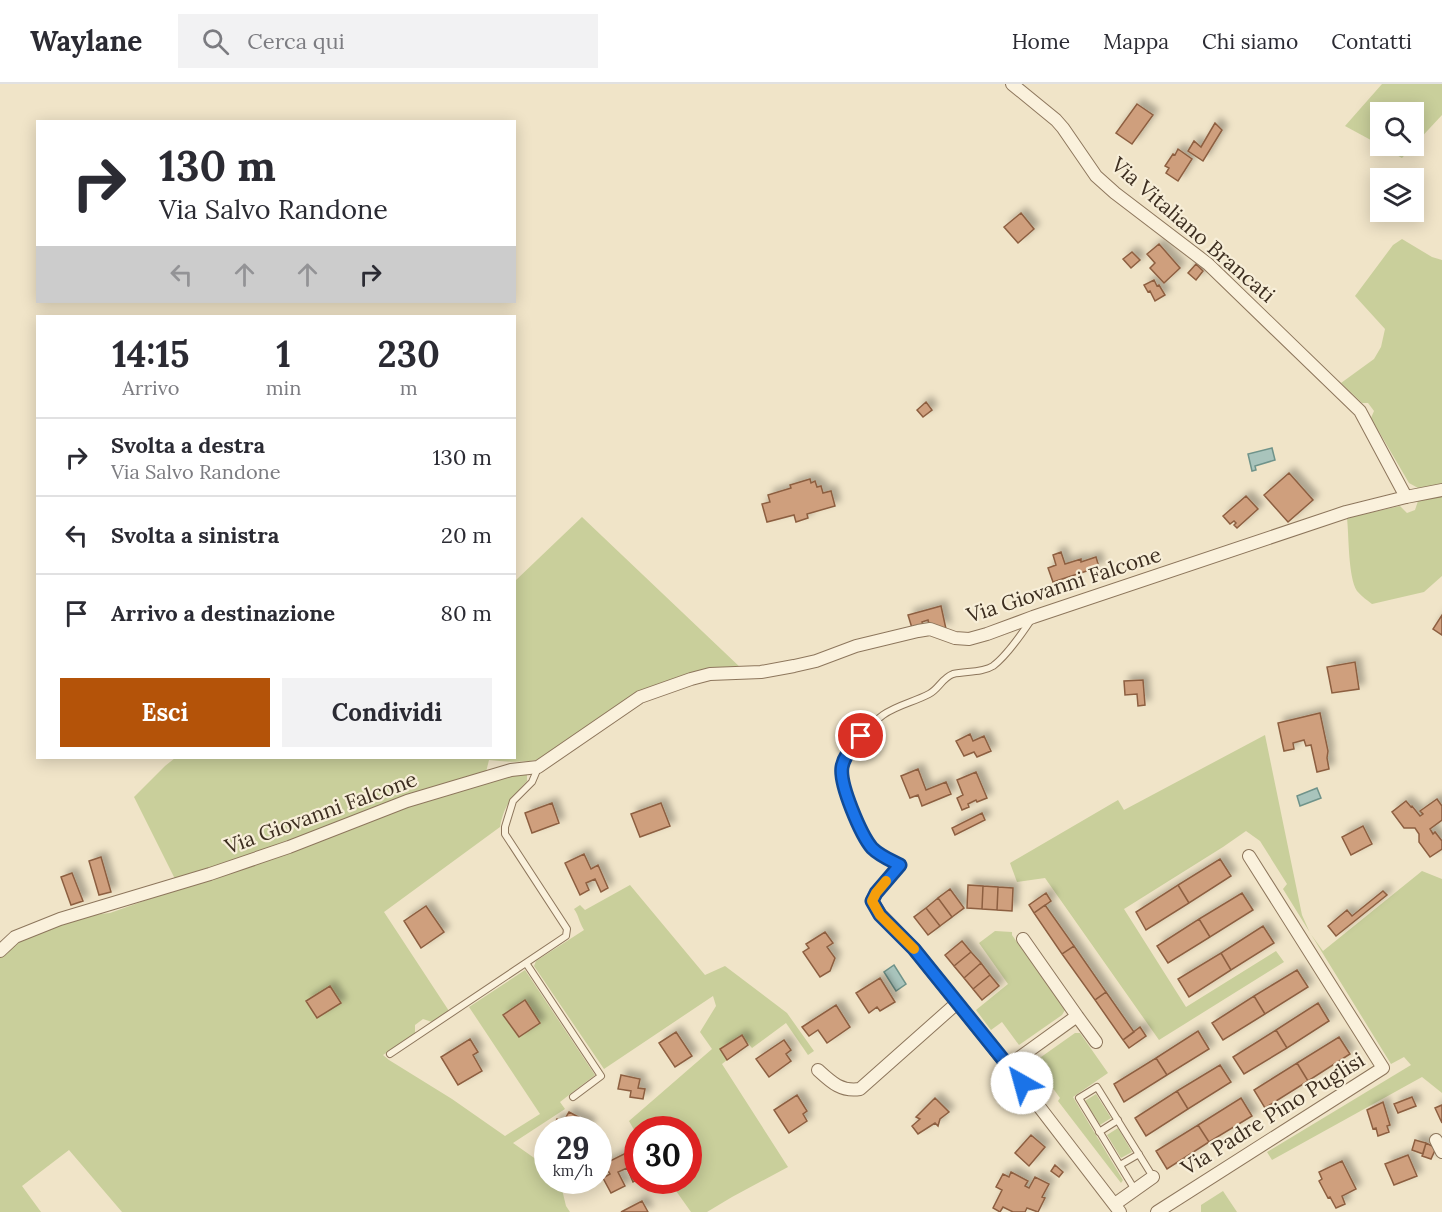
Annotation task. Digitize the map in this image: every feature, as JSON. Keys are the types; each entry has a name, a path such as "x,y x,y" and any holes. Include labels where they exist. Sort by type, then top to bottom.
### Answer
{"street":[{"name":"Via Vitaliano Brancati","path":"1012,84 1056,120 1096,176 1208,264 1360,411 1406,497"},
{"name":"Via Giovanni Falcone","path":"0,951 15,937 60,919 210,874 289,847 407,801 511,770 538,767 640,697 691,679 710,674 752,673 795,666 856,646 930,629 955,638 969,639 1346,512 1442,490"},
{"name":"Via Padre Pino Puglisi","path":"1156,1212 1383,1068 1249,856"},
{"path":"900,865 872,901 880,915 914,949 1118,1208 1135,1190 1153,1177"},
{"path":"1023,939 1096,1042"},
{"path":"818,1070 831,1083 850,1090 860,1089 957,1003"},
{"path":"1008,1066 1077,1016"},
{"path":"1171,1212 1176,1199"}],"lane":[{"path":"900,865 881,856 871,847 861,829 851,808 841,775 845,758 861,736 884,714 930,693 943,679 953,674 983,670 993,666 1021,635 1033,617"},
{"path":"390,1054 566,936 567,929 505,834 505,826 513,801 532,782 538,767"},
{"path":"526,963 601,1076 573,1097"},
{"path":"1135,1190 1079,1098 1097,1087 1153,1177"},
{"path":"1100,1132 1118,1120"},
{"path":"1120,1165 1139,1154"}],"green space":[{"path":"1382,84 1442,84 1442,115 1424,134 1424,102 1370,102 1370,140 1345,126"},
{"path":"1402,239 1432,257 1442,260 1442,485 1418,488 1409,483 1371,418 1374,411 1368,403 1362,403 1341,383 1374,359 1381,347 1385,329 1355,296 1393,245"},
{"path":"1442,496 1442,576 1424,592 1372,604 1357,591 1354,585 1350,566 1347,518 1400,506 1407,513 1415,510 1418,501"},
{"path":"582,517 743,670 683,676 541,759 515,762 489,760 486,772 176,881 134,797 174,759 516,759 516,580"},
{"path":"1265,735 1302,915 1310,932 1283,889 1287,884 1260,841 1246,831 1124,909 1186,1007 1276,951 1284,962 1159,1040 1045,878 1017,882 1010,863 1118,800 1124,810"},
{"path":"525,773 527,775 527,781 507,807 500,827 384,912 449,1011 432,1022 423,1019 415,1025 415,1034 383,1055 505,1136 534,1118 534,1129 513,1143 534,1158 534,1194 563,1194 570,1212 122,1212 69,1150 22,1186 41,1212 0,1212 0,955 24,938 66,921 110,913 413,805"},
{"path":"1422,871 1442,879 1442,1093 1422,1077 1272,1160 1267,1152 1411,1065 1404,1057 1391,1064 1311,934 1323,951"},
{"path":"630,885 705,975 725,966 787,1013 814,1051 808,1055 786,1023 752,1048 741,1035 720,1049 727,1060 722,1064 788,1167 707,1212 691,1212 678,1194 702,1194 702,1116 635,1116 712,1049 700,1032 716,1006 713,996 604,1069 534,966 536,961 584,930 574,909 580,905 585,910"},
{"path":"995,931 1012,932 1065,1010 1062,1015 1019,1045 1002,1022 991,1030 976,1010 1008,984 979,943"},
{"path":"525,970 595,1075 560,1102 565,1109 554,1116 537,1116 540,1114 469,1007"},
{"path":"1075,1033 1080,1033 1108,1073 1073,1097 1123,1180 1121,1183 1058,1101 1060,1098 1034,1062"},
{"path":"1096,1094 1111,1118 1100,1125 1085,1101"},
{"path":"1118,1128 1132,1152 1121,1158 1107,1135"},
{"path":"1223,1191 1237,1212 1201,1212 1201,1205"}],"water":[{"path":"1272,448 1275,460 1255,466 1256,470 1252,471 1248,454"},
{"path":"1317,788 1321,798 1300,806 1297,796"},
{"path":"894,965 906,984 896,991 884,972"}],"building":[{"path":"1137,104 1153,115 1132,144 1116,133"},
{"path":"1215,123 1222,130 1203,161 1188,151 1194,141 1201,147"},
{"path":"1178,149 1192,159 1178,181 1166,173 1169,168 1165,166"},
{"path":"1021,213 1034,229 1018,243 1004,227"},
{"path":"1159,244 1180,268 1164,283 1150,268 1155,263 1147,254"},
{"path":"1132,252 1140,260 1131,268 1123,259"},
{"path":"1196,264 1203,271 1196,280 1188,273"},
{"path":"1154,280 1165,295 1155,301 1144,285"},
{"path":"926,402 932,410 923,417 917,410"},
{"path":"1289,473 1313,500 1288,522 1264,495"},
{"path":"810,479 811,483 815,481 817,487 821,486 823,493 831,491 835,506 807,514 808,518 796,522 794,515 767,522 762,504 770,502 768,495"},
{"path":"1246,496 1258,509 1237,528 1234,521 1230,524 1223,516"},
{"path":"1061,552 1065,564 1096,557 1099,567 1053,582 1048,568 1056,565 1053,555"},
{"path":"941,606 946,629 929,624 928,620 922,622 923,625 912,628 908,615"},
{"path":"1442,615 1442,635 1433,629"},
{"path":"1355,662 1359,689 1332,693 1327,667"},
{"path":"1143,680 1145,705 1138,706 1137,694 1125,695 1124,681"},
{"path":"1320,713 1328,751 1329,769 1317,772 1311,745 1306,746 1304,740 1293,743 1294,749 1284,751 1278,723"},
{"path":"970,734 973,741 984,736 991,751 977,757 974,752 964,756 956,741"},
{"path":"918,769 926,790 946,782 951,794 922,806 918,795 910,798 901,776"},
{"path":"976,772 987,798 977,802 976,800 962,810 957,798 963,795 957,780"},
{"path":"1437,799 1442,806 1442,820 1430,829 1442,841 1442,849 1430,857 1419,842 1419,834 1415,828 1404,828 1392,812 1406,801 1420,816 1423,814 1420,811"},
{"path":"552,803 559,823 532,833 525,813"},
{"path":"661,803 670,826 640,837 631,814"},
{"path":"982,813 985,820 955,835 952,828"},
{"path":"1363,826 1372,844 1351,855 1342,837"},
{"path":"584,854 591,869 598,865 608,888 601,892 595,879 586,883 589,890 580,895 565,863"},
{"path":"101,857 111,892 99,895 89,861"},
{"path":"1220,859 1231,876 1189,903 1178,885"},
{"path":"72,873 83,901 71,905 61,877"},
{"path":"968,885 983,886 982,909 967,908"},
{"path":"1178,885 1189,903 1146,930 1136,912"},
{"path":"983,886 998,887 997,910 982,909"},
{"path":"998,887 1013,888 1012,911 997,910"},
{"path":"950,889 964,908 952,917 938,898"},
{"path":"1383,891 1387,895 1336,936 1328,926 1347,910 1352,916"},
{"path":"1046,893 1051,901 1034,913 1029,905"},
{"path":"1242,893 1253,910 1210,937 1199,919"},
{"path":"938,898 952,917 940,926 926,908"},
{"path":"1045,905 1074,946 1062,954 1034,913"},
{"path":"426,906 444,932 421,948 404,921"},
{"path":"926,908 940,926 928,935 914,917"},
{"path":"1199,919 1210,937 1168,963 1157,946"},
{"path":"1263,926 1274,943 1231,970 1221,953"},
{"path":"825,932 833,943 827,947 835,958 830,971 820,977 803,952 809,948 806,944"},
{"path":"962,941 971,952 954,966 945,955"},
{"path":"1074,946 1106,992 1095,1000 1062,954"},
{"path":"971,952 981,963 964,978 954,966"},
{"path":"1221,953 1231,970 1189,997 1178,979"},
{"path":"981,963 990,975 973,989 964,978"},
{"path":"1297,970 1308,987 1265,1014 1254,996"},
{"path":"990,975 999,986 982,1000 973,989"},
{"path":"880,978 895,1002 880,1011 877,1007 869,1013 856,993"},
{"path":"330,986 341,1003 317,1018 306,1001"},
{"path":"1106,992 1134,1032 1123,1040 1095,1000"},
{"path":"1254,996 1265,1014 1223,1040 1212,1023"},
{"path":"525,1000 540,1023 519,1037 503,1015"},
{"path":"1318,1003 1329,1021 1287,1048 1276,1030"},
{"path":"836,1005 850,1027 827,1043 818,1030 809,1036 802,1027"},
{"path":"1140,1027 1146,1036 1129,1048 1123,1040"},
{"path":"1276,1030 1287,1048 1244,1074 1233,1057"},
{"path":"1198,1031 1209,1049 1167,1075 1156,1058"},
{"path":"676,1032 692,1056 675,1067 659,1043"},
{"path":"742,1035 748,1045 727,1060 720,1049"},
{"path":"1339,1037 1350,1054 1308,1081 1297,1063"},
{"path":"470,1039 478,1052 473,1055 482,1071 458,1085 441,1057"},
{"path":"784,1040 791,1050 786,1054 791,1061 769,1077 756,1059"},
{"path":"1156,1058 1167,1075 1124,1102 1114,1084"},
{"path":"1297,1063 1308,1081 1265,1108 1254,1090"},
{"path":"1220,1065 1231,1082 1188,1109 1177,1091"},
{"path":"621,1075 640,1079 638,1088 645,1089 643,1099 630,1097 631,1091 618,1089"},
{"path":"1177,1091 1188,1109 1146,1136 1135,1118"},
{"path":"797,1095 807,1111 803,1114 807,1121 789,1133 774,1110"},
{"path":"1412,1097 1416,1106 1398,1113 1394,1104"},
{"path":"935,1098 949,1112 940,1119 938,1126 935,1123 918,1134 912,1126 920,1119 916,1117"},
{"path":"1241,1098 1252,1116 1209,1142 1198,1125"},
{"path":"1383,1102 1390,1125 1387,1126 1389,1132 1378,1136 1376,1128 1373,1129 1367,1110"},
{"path":"1442,1105 1442,1123 1435,1108"},
{"path":"1198,1125 1209,1142 1167,1169 1156,1151"},
{"path":"1031,1135 1045,1147 1029,1166 1015,1153"},
{"path":"1415,1140 1426,1143 1423,1154 1412,1150"},
{"path":"1426,1143 1436,1148 1431,1159 1422,1156"},
{"path":"624,1154 624,1169 618,1172 624,1186 612,1192 612,1160"},
{"path":"1408,1155 1417,1176 1394,1185 1385,1164"},
{"path":"1342,1161 1356,1189 1342,1196 1345,1204 1336,1208 1319,1181 1322,1179 1319,1172"},
{"path":"1055,1165 1063,1172 1059,1177 1051,1171"},
{"path":"1011,1172 1028,1181 1025,1186 1029,1188 1035,1177 1049,1184 1038,1212 1027,1208 1025,1212 1013,1212 1003,1207 1000,1212 993,1208 1002,1190 996,1187 1003,1174 1009,1177"},
{"path":"642,1201 648,1212 621,1212"}],"slow traffic":[{"path":"886,881 872,901 880,915 914,949"}],"route":[{"path":"861,736 842,764 841,775 844,787 851,808 871,847 881,856 900,865 872,901 880,915 914,949 1022,1083"}]}
